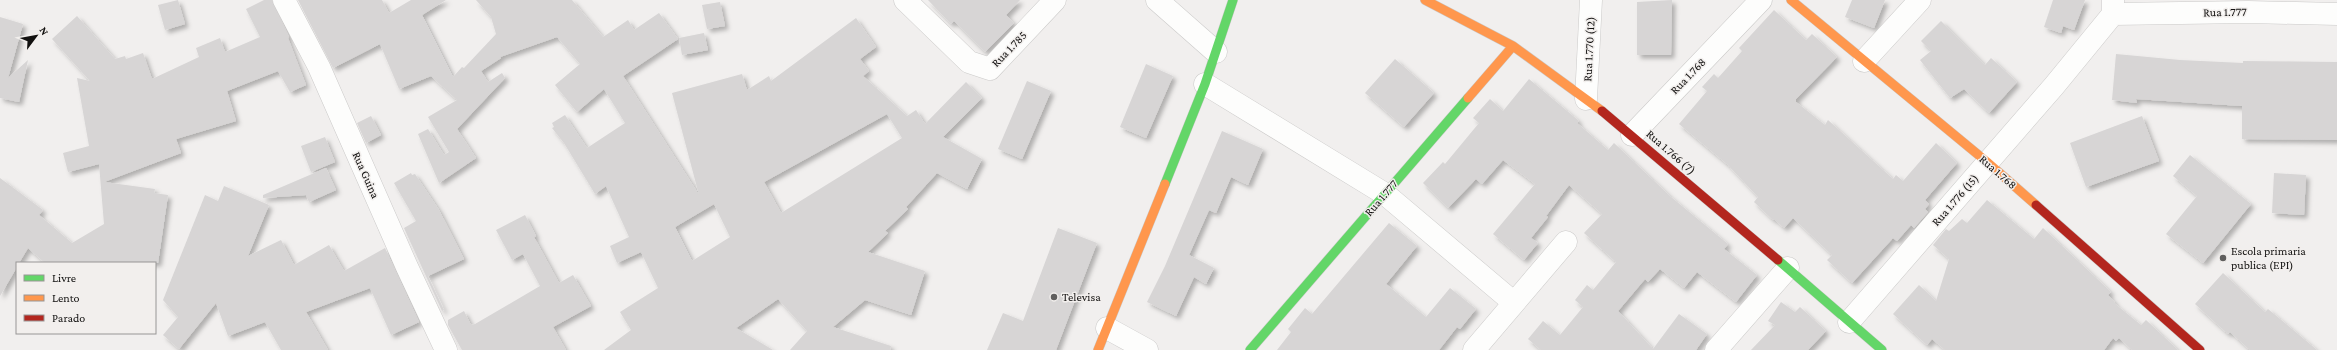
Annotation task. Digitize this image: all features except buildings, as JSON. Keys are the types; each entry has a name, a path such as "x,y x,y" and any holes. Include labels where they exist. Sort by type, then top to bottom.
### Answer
{"street":[{"name":"Rua Guina","path":"284,0 319,67 404,260 446,350"},
{"name":"Rua 1.785","path":"905,0 969,62 990,69 1055,0"},
{"path":"1157,0 1216,52"},
{"path":"1098,350 1205,84 1233,0"},
{"name":"Rua 1.766 (7)","path":"1425,0 1513,46 1632,134 1882,350"},
{"name":"Rua 1.770 (12)","path":"1586,99 1591,0"},
{"name":"Rua 1.768","path":"1632,134 1761,0"},
{"name":"Rua 1.768","path":"1791,0 1987,162 2200,350"},
{"path":"1864,61 1920,0"},
{"name":"Rua 1.777","path":"2113,7 2248,6 2337,14"},
{"name":"Rua 1.776 (15)","path":"1849,322 2054,86 2113,7"},
{"name":"Rua 1.777","path":"1250,350 1513,46"},
{"path":"1205,84 1385,194 1513,302"},
{"path":"1474,350 1513,302 1566,242"},
{"path":"1716,350 1788,268"},
{"path":"1107,328 1147,350"}],"traffic: fast":[{"path":"1165,184 1205,84 1233,0"},
{"path":"1250,350 1468,98"},
{"path":"1778,260 1882,350"}],"traffic: slow":[{"path":"1425,0 1513,46 1602,111"},
{"path":"1791,0 1987,162 2036,205"},
{"path":"1468,98 1513,46"},
{"path":"1098,350 1165,184"}],"traffic: jam":[{"path":"1602,111 1778,260"},
{"path":"2036,205 2200,350"}],"place":[{"name":"Escola primaria publica (EPI)","path":"2223,258"},
{"name":"Televisa","path":"1054,297"}]}
